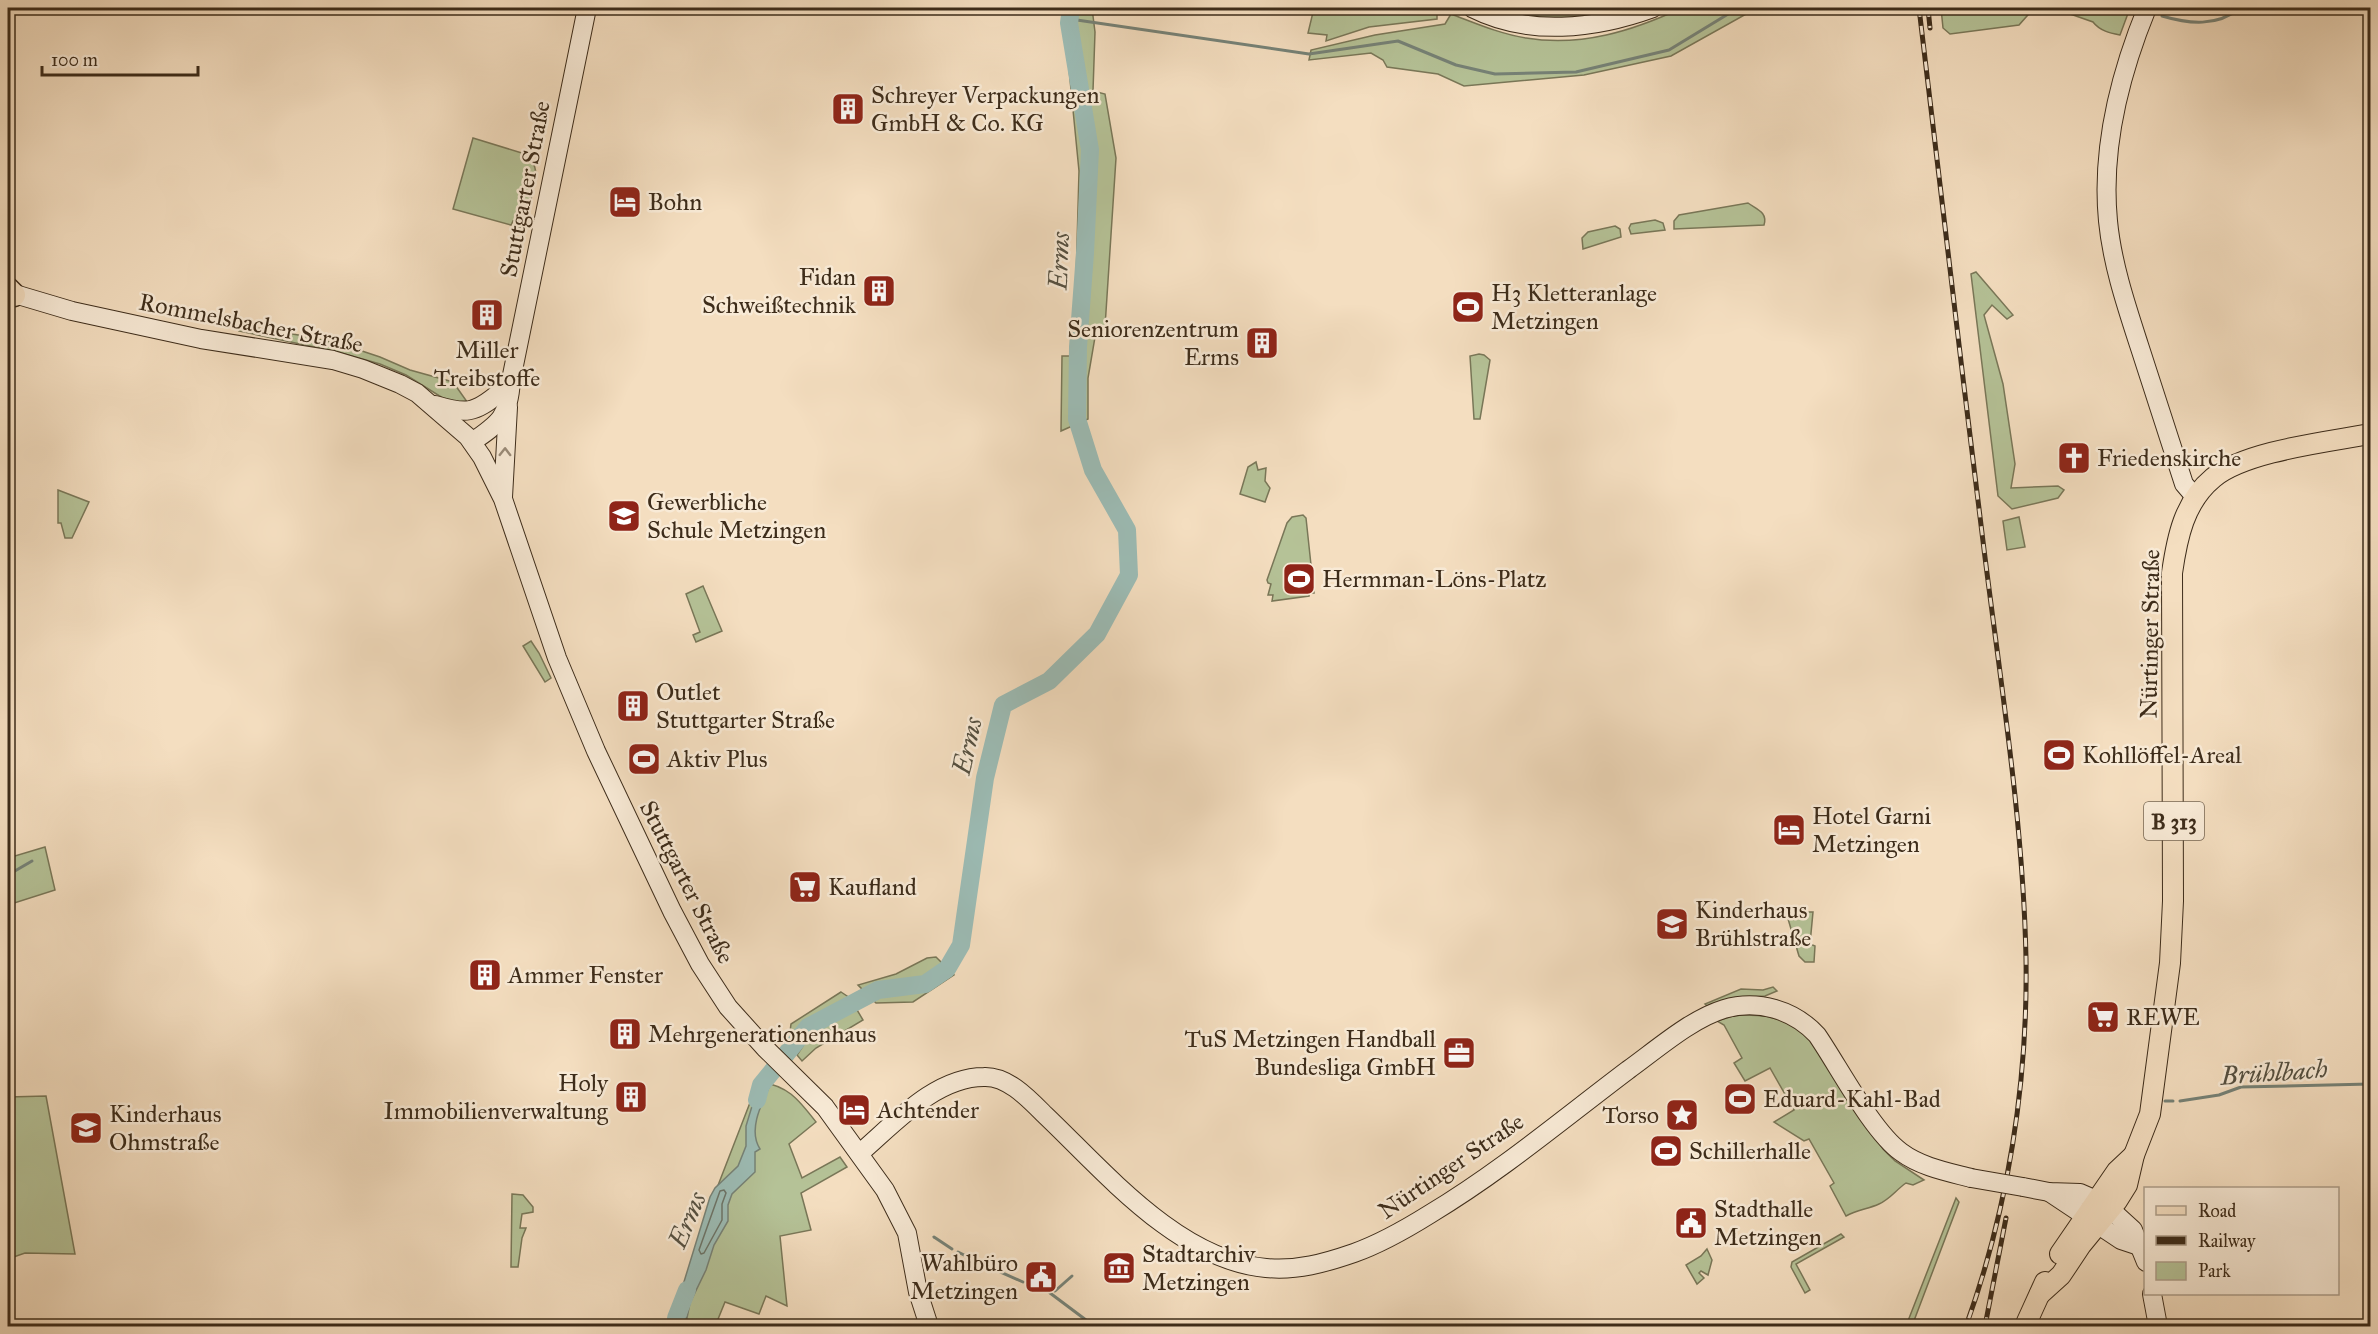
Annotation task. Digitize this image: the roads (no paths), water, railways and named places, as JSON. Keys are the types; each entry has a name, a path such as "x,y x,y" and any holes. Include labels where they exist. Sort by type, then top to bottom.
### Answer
{"main road":[{"name":"Stuttgarter Straße","path":"587,8 506,393 470,439 503,499 553,649 636,838 704,970 729,1007 765,1048 825,1107 885,1190 907,1233 918,1292 929,1326"},
{"path":"1472,8 1491,17 1539,27 1599,24 1653,8"},
{"path":"2147,8 2132,45 2113,123 2107,164 2108,222 2116,266 2128,310 2184,484 2196,498"},
{"name":"Rommelsbacher Straße","path":"10,292 72,311 201,339 333,360 363,369 400,384 433,405 470,439"},
{"path":"433,405 454,411 477,410 506,393"},
{"path":"503,499 506,393"},
{"name":"B 313","path":"2196,498 2213,478 2230,468 2259,457 2370,434"},
{"name":"Nürtinger Straße","path":"2097,1213 2127,1185 2134,1155 2150,1114 2170,963 2174,884 2172,573 2176,544 2182,525 2196,498"},
{"name":"Nürtinger Straße","path":"860,1153 938,1090 967,1079 986,1077 996,1079 1025,1096 1120,1187 1180,1236 1244,1264 1269,1268 1316,1266 1378,1244 1458,1197 1699,1020 1721,1010 1752,1005 1778,1010 1806,1023 1817,1035 1873,1121 1901,1152 1925,1165 1971,1178 2049,1192 2080,1193 2097,1213 2133,1230 2142,1254"},
{"path":"2097,1213 2121,1240 2142,1254"},
{"name":"B 313","path":"2040,1294 2061,1275 2081,1245 2097,1213"},
{"name":"B 313","path":"2025,1326 2052,1266 2097,1213"},
{"path":"2081,1245 2121,1240"},
{"path":"2152,1295 2158,1326"}],"water":[{"path":"762,1073 772,1081 756,1124 756,1141 760,1149 755,1152 755,1172 732,1194 728,1205 728,1221 714,1245 706,1270 690,1303 687,1318 672,1311 674,1302 679,1298 710,1197 715,1188 738,1166 746,1146 746,1126"}],"waterway":[{"name":"Erms","path":"757,1100 761,1085 808,1027 878,990 925,984 947,969 961,945 985,778 1003,705 1049,681 1097,634 1129,575 1127,530 1093,470 1077,419 1078,347 1090,150 1069,23 1071,8"},
{"path":"1070,19 1309,54 1398,41 1456,65 1495,74 1576,72 1669,50 1738,8"},
{"path":"2080,8 2085,8"},
{"path":"2162,16 2182,21 2212,21 2240,8"},
{"path":"8,875 32,861"},
{"name":"Brühlbach","path":"2180,1101 2219,1095 2241,1087 2370,1084"},
{"name":"Brühlbach","path":"2165,1101 2173,1101"},
{"path":"934,1237 952,1249"},
{"path":"958,1252 972,1259"},
{"path":"980,1263 1023,1282"},
{"path":"1055,1291 1072,1276"},
{"path":"1029,1284 1042,1289"},
{"name":"Erms","path":"676,1318 687,1290"},
{"path":"1050,1293 1094,1326"}],"railway":[{"path":"1919,8 2015,798 2026,958 2023,1052 2012,1145 1993,1237 1966,1326"},
{"path":"1928,8 1930,28"},
{"path":"1985,1326 2006,1218"}],"place":[{"name":"Schreyer Verpackungen GmbH & Co. KG","path":"848,109"},
{"name":"Bohn","path":"625,202"},
{"name":"Fidan Schweißtechnik","path":"879,291"},
{"name":"H3 Kletteranlage Metzingen","path":"1468,307"},
{"name":"Miller Treibstoffe","path":"487,315"},
{"name":"Seniorenzentrum Erms","path":"1262,343"},
{"name":"Friedenskirche","path":"2074,458"},
{"name":"Gewerbliche Schule Metzingen","path":"624,516"},
{"name":"Hermman-Löns-Platz","path":"1299,579"},
{"name":"Outlet Stuttgarter Straße","path":"633,706"},
{"name":"Kohllöffel-Areal","path":"2059,755"},
{"name":"Aktiv Plus","path":"644,759"},
{"name":"Hotel Garni Metzingen","path":"1789,830"},
{"name":"Kaufland","path":"805,887"},
{"name":"Kinderhaus Brühlstraße","path":"1672,924"},
{"name":"Ammer Fenster","path":"485,975"},
{"name":"REWE","path":"2103,1017"},
{"name":"Mehrgenerationenhaus","path":"625,1034"},
{"name":"TuS Metzingen Handball Bundesliga GmbH","path":"1459,1053"},
{"name":"Holy Immobilienverwaltung","path":"631,1097"},
{"name":"Eduard-Kahl-Bad","path":"1740,1099"},
{"name":"Achtender","path":"854,1110"},
{"name":"Torso","path":"1682,1115"},
{"name":"Kinderhaus Ohmstraße","path":"86,1128"},
{"name":"Schillerhalle","path":"1666,1151"},
{"name":"Stadthalle Metzingen","path":"1691,1223"},
{"name":"Stadtarchiv Metzingen","path":"1119,1268"},
{"name":"Wahlbüro Metzingen","path":"1041,1277"}]}
